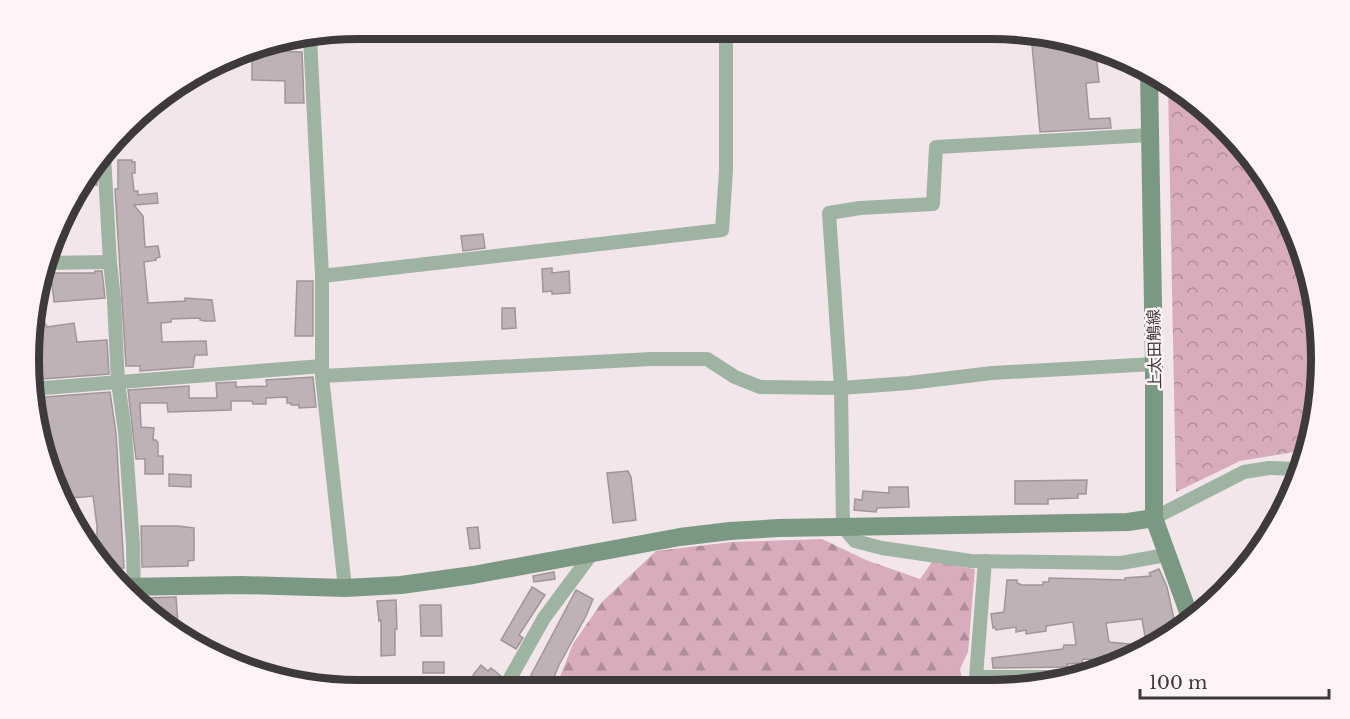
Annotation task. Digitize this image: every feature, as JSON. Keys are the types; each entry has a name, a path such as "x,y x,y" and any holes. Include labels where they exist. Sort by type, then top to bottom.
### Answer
{"street":[{"path":"322,276 722,230 726,171 726,39"},
{"path":"310,43 322,276 322,371 345,588"},
{"name":"上太田鵤線","path":"1149,81 1154,518 1188,612"},
{"path":"1150,135 936,147 933,204 860,208 828,213 841,388 843,526 855,541 933,556 985,561 1121,563 1166,555"},
{"path":"105,165 118,382 125,432 133,544 130,582"},
{"path":"54,263 110,262"},
{"path":"41,388 322,371 707,359 735,377 760,387 841,388 992,373 1154,364"},
{"path":"138,591 242,585 345,588 401,585 473,575 680,537 730,531 843,526 1128,522 1154,518 1244,471 1269,468 1292,469"},
{"path":"509,680 544,618 593,552"},
{"path":"985,561 976,677 1032,677"}],"green space":[{"path":"1168,92 1217,133 1245,164 1268,199 1287,237 1300,277 1308,318 1311,360 1305,422 1297,452 1240,461 1176,492"},
{"path":"822,539 866,560 920,579 932,562 975,569 968,652 960,669 962,680 559,680 573,644 602,602 656,551 732,542"}],"building":[{"path":"1032,42 1053,45 1096,57 1099,82 1086,83 1089,119 1110,118 1111,128 1040,132"},
{"path":"273,51 302,52 304,103 285,103 285,81 252,80 252,57"},
{"path":"118,160 135,162 135,173 132,173 134,191 138,191 138,195 157,193 158,203 134,205 143,216 145,247 158,246 160,257 144,262 148,303 185,301 185,298 212,300 215,321 204,321 200,318 171,319 171,322 161,323 162,342 206,341 207,355 195,355 193,367 140,371 140,366 126,366 115,189 118,189"},
{"path":"96,176 97,185 90,185"},
{"path":"483,234 485,248 463,251 461,236"},
{"path":"552,268 552,273 569,271 570,293 543,292 542,269"},
{"path":"95,271 102,271 105,298 54,302 51,273 95,273"},
{"path":"297,281 313,281 313,336 295,336"},
{"path":"502,308 515,308 516,328 502,329"},
{"path":"45,323 47,327 74,323 77,342 107,340 109,374 40,379 41,324"},
{"path":"313,377 316,407 299,408 299,405 287,403 287,397 266,398 266,404 231,401 231,410 168,412 167,403 140,403 141,427 154,428 153,440 158,443 158,456 163,456 163,474 145,474 145,459 136,459 128,390 189,386 189,398 217,398 216,383 236,382 236,387 267,386 266,380"},
{"path":"110,392 116,433 124,568 119,568 120,571 97,544 93,496 71,498 63,482 50,442 42,397"},
{"path":"628,471 631,477 636,520 613,523 607,473"},
{"path":"169,474 191,475 191,487 169,486"},
{"path":"1087,480 1086,494 1078,494 1078,498 1048,499 1048,504 1015,504 1015,481"},
{"path":"889,487 908,487 909,507 877,508 876,512 854,510 855,499 862,500 863,491 889,493"},
{"path":"141,526 194,528 194,560 188,561 188,566 142,567"},
{"path":"478,527 480,548 470,549 467,528"},
{"path":"1159,569 1167,587 1175,622 1156,634 1145,636 1142,619 1106,623 1109,642 1134,646 1103,660 1083,659 1082,663 1067,664 1068,667 993,668 992,658 1063,649 1064,645 1076,645 1073,622 1046,626 1046,631 1026,634 1026,630 1016,632 1016,627 996,630 995,627 993,628 991,614 1004,612 1007,580 1017,580 1017,583 1022,585 1043,585 1043,582 1049,582 1049,578 1125,580 1125,578 1151,576 1149,573"},
{"path":"554,572 555,579 534,582 533,576"},
{"path":"532,587 545,595 519,635 523,638 516,649 501,640"},
{"path":"576,590 593,599 553,680 529,679"},
{"path":"176,597 178,624 164,614 146,598"},
{"path":"396,600 395,655 381,656 381,620 379,621 377,601"},
{"path":"420,605 441,605 442,636 421,636"},
{"path":"423,662 444,662 444,673 423,673"},
{"path":"481,665 488,671 491,668 501,676 498,680 480,680 473,675"}]}
